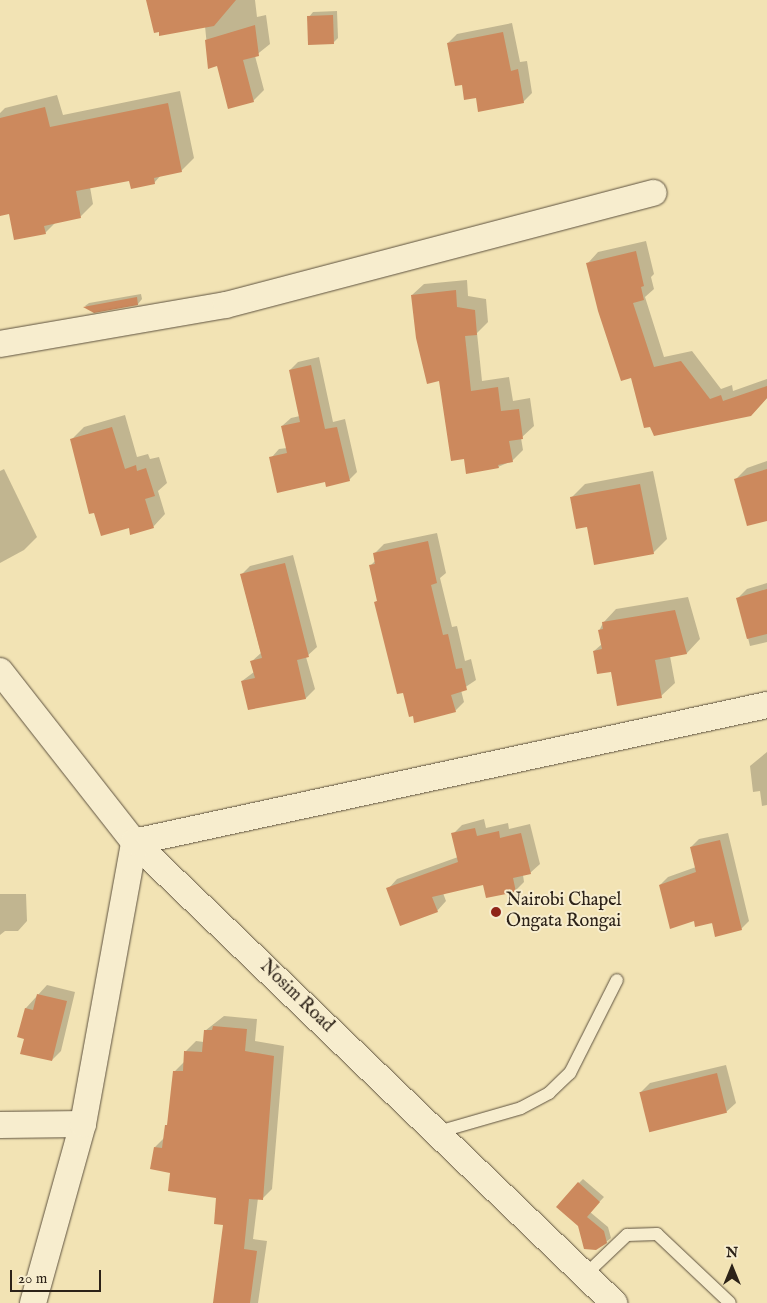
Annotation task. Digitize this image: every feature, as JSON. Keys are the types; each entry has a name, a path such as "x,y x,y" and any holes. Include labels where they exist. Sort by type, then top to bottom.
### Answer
{"street":[{"path":"0,344 226,305 654,193"},
{"name":"Nosim Road","path":"0,671 134,842 586,1274 614,1303"},
{"path":"33,1303 83,1124 134,842 767,706"},
{"path":"0,1125 83,1124"}],"lane":[{"path":"438,1132 521,1108 549,1093 570,1073 617,980"},
{"path":"586,1274 627,1235 657,1234 730,1303"}],"building":[{"path":"146,0 236,0 214,26 159,36 159,32 154,33"},
{"path":"333,15 334,44 308,45 307,16"},
{"path":"255,25 259,56 243,60 254,102 228,109 217,66 208,69 205,40"},
{"path":"503,32 511,71 518,69 524,103 478,112 476,98 464,100 462,85 455,86 447,43"},
{"path":"168,103 182,172 154,178 155,184 131,189 129,181 76,191 81,218 44,226 46,234 14,240 9,214 0,216 0,118 45,107 50,127"},
{"path":"636,251 644,286 641,287 644,300 633,303 654,367 681,361 710,399 721,395 723,401 767,386 767,398 751,416 654,436 650,427 644,428 631,378 621,381 598,311 586,263"},
{"path":"456,290 457,307 475,310 477,335 465,336 471,391 498,387 501,411 519,409 523,439 509,441 513,462 498,465 499,468 466,474 464,459 451,461 439,381 427,384 416,338 411,295"},
{"path":"137,297 138,305 94,313 83,307"},
{"path":"311,365 325,429 337,427 350,481 326,487 325,482 277,493 269,457 287,453 281,426 300,422 289,370"},
{"path":"112,427 125,469 136,465 137,471 146,468 155,496 145,499 154,528 130,535 129,528 101,536 94,513 89,514 70,439"},
{"path":"767,469 767,521 747,526 734,479"},
{"path":"640,484 654,554 594,565 587,527 576,529 570,497"},
{"path":"428,541 437,583 431,585 443,635 448,634 456,669 462,668 467,690 451,695 456,712 414,723 413,716 409,717 403,693 397,694 374,602 377,601 369,565 375,564 373,553"},
{"path":"285,563 309,657 297,660 306,699 248,710 241,681 255,678 250,661 262,658 240,574"},
{"path":"767,589 767,634 747,639 736,598"},
{"path":"675,610 687,654 655,660 662,698 617,706 611,672 597,674 593,651 602,649 598,630 603,629 602,622"},
{"path":"475,828 477,836 499,831 500,838 521,833 531,874 513,878 516,892 486,898 483,885 432,897 438,912 400,926 386,888 458,862 451,833"},
{"path":"720,840 742,930 715,937 712,923 695,927 694,921 670,929 659,885 696,872 690,847"},
{"path":"37,994 67,1001 52,1061 20,1054 24,1039 17,1037 25,1008 33,1010"},
{"path":"213,1026 247,1029 245,1051 274,1056 263,1200 249,1199 244,1249 257,1251 250,1303 213,1303 223,1225 214,1224 216,1198 168,1191 170,1173 150,1169 154,1147 162,1148 165,1125 167,1125 173,1071 183,1071 184,1051 202,1052 204,1030 212,1030"},
{"path":"717,1073 727,1113 649,1132 639,1092"},
{"path":"578,1182 600,1202 587,1217 604,1231 607,1243 596,1250 584,1249 578,1226 556,1207"}],"place":[{"name":"Nairobi Chapel Ongata Rongai","path":"496,912"}]}
